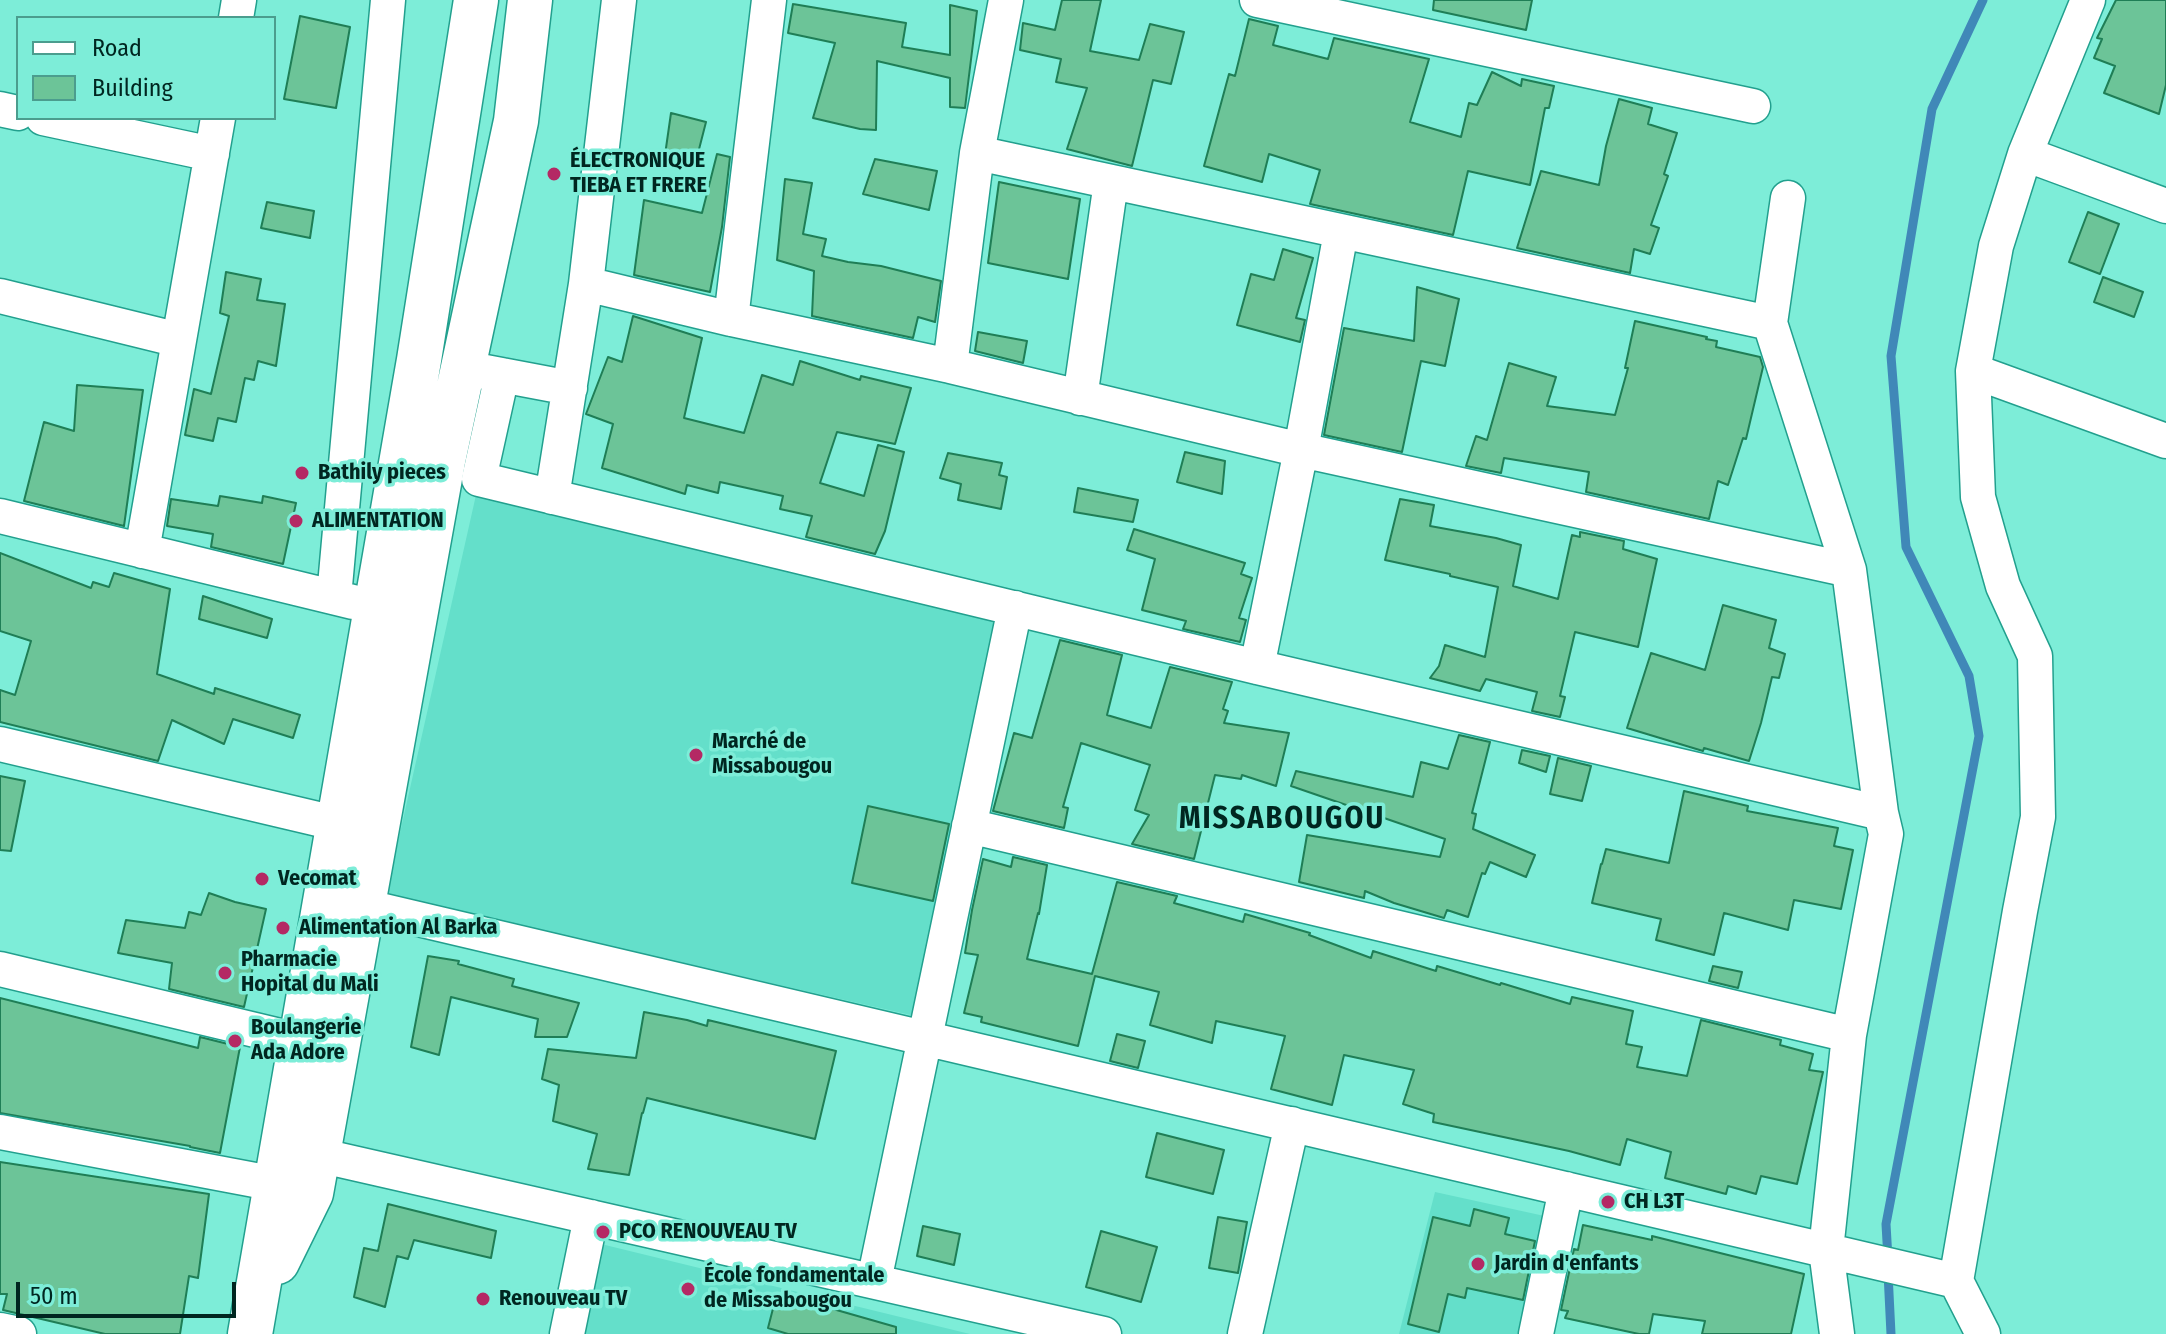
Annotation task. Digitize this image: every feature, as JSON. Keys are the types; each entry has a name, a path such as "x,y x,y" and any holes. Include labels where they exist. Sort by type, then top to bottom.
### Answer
{"main road":[{"path":"252,1320 419,360 476,0"},
{"path":"252,1320 311,1193 443,461 483,372 530,0"},
{"path":"516,121 544,0"}],"street":[{"path":"334,597 388,0"},
{"path":"552,497 586,284 619,0"},
{"path":"731,319 769,0"},
{"path":"950,366 977,153 1006,0"},
{"path":"1257,0 1753,106"},
{"path":"1983,1334 1956,1281 2038,817 2035,656 2003,586 1978,497 1973,371 1996,246 2025,154 2088,0"},
{"path":"52,120 212,154"},
{"path":"142,551 218,120"},
{"path":"977,153 1770,323"},
{"path":"2025,154 2166,206"},
{"path":"1080,398 1111,182"},
{"path":"1788,198 1770,323 1849,570 1886,834 1849,1035 1837,1334"},
{"path":"1257,667 1341,232"},
{"path":"586,284 950,366 1301,450 1849,570"},
{"path":"0,296 179,340"},
{"path":"419,360 570,388"},
{"path":"1973,371 2166,441"},
{"path":"483,372 479,479 1257,667 1881,813"},
{"path":"0,516 376,607"},
{"path":"874,1281 1015,608"},
{"path":"0,744 339,824"},
{"path":"969,826 1849,1035"},
{"path":"363,906 1956,1281"},
{"path":"0,969 301,1041"},
{"path":"1245,1334 1292,1124"},
{"path":"0,1132 276,1184"},
{"path":"318,1155 1104,1334"},
{"path":"1536,1334 1566,1189"},
{"path":"567,1334 591,1217"},
{"path":"0,1330 19,1334"}],"shaded area":[{"name":"Marché de Missabougou","path":"476,495 1006,615 915,1016 386,895"},
{"name":"Jardin d'enfants","path":"1435,1192 1549,1217 1522,1334 1399,1334"},
{"name":"École fondamentale de Missabougou","path":"601,1244 970,1334 579,1334"}],"building":[{"path":"1062,0 1101,0 1090,51 1139,60 1150,24 1184,32 1171,84 1153,80 1132,166 1067,149 1087,88 1056,82 1061,59 1020,50 1023,23 1055,30"},
{"path":"1434,0 1532,0 1526,30 1433,10"},
{"path":"2116,0 2166,0 2166,85 2159,114 2104,93 2115,66 2094,58 2102,39 2097,38"},
{"path":"793,4 906,23 902,47 950,55 950,5 977,11 965,108 950,107 950,78 877,61 876,130 813,118 835,43 788,33"},
{"path":"300,16 350,27 336,108 284,99"},
{"path":"1249,19 1278,26 1273,45 1328,59 1334,38 1429,59 1410,122 1461,137 1469,103 1477,105 1492,72 1521,86 1522,79 1554,86 1549,108 1545,108 1530,185 1468,171 1453,235 1310,204 1320,170 1269,154 1262,182 1204,166 1229,74 1235,76"},
{"path":"1619,99 1652,108 1648,124 1677,133 1664,174 1668,176 1651,225 1659,228 1650,254 1634,249 1630,273 1517,248 1541,171 1599,185"},
{"path":"671,113 706,122 696,161 665,155"},
{"path":"717,154 730,157 710,292 634,275 644,200 702,213"},
{"path":"875,159 937,171 929,210 863,194"},
{"path":"785,179 812,183 803,234 826,239 822,256 941,281 935,322 918,317 913,338 812,316 814,271 777,260"},
{"path":"999,182 1080,199 1068,279 988,263"},
{"path":"267,202 314,211 310,238 261,228"},
{"path":"2088,212 2119,224 2100,274 2069,262"},
{"path":"1283,249 1313,258 1296,318 1305,320 1300,342 1237,325 1251,274 1274,280"},
{"path":"226,272 261,279 257,300 285,304 276,366 258,361 254,380 245,378 236,422 218,418 213,441 185,435 194,389 211,394 229,316 220,313"},
{"path":"2103,277 2143,292 2134,317 2094,302"},
{"path":"1417,287 1459,299 1445,366 1421,361 1402,452 1324,435 1344,328 1414,341"},
{"path":"633,316 702,338 684,418 744,433 762,375 793,385 800,361 860,380 861,376 911,388 895,444 837,432 820,483 864,496 878,445 904,452 885,531 875,554 806,537 812,516 780,509 783,496 720,482 718,493 687,485 685,494 602,468 613,424 586,414 608,357 622,362"},
{"path":"1635,321 1707,337 1717,341 1716,347 1760,357 1763,367 1746,439 1743,438 1728,485 1718,481 1709,519 1586,492 1589,472 1504,458 1501,473 1466,466 1476,436 1487,440 1509,363 1556,377 1547,406 1615,415 1628,368 1625,368"},
{"path":"978,332 1027,341 1023,363 975,351"},
{"path":"77,385 143,390 124,526 24,501 44,422 74,431"},
{"path":"1185,452 1225,461 1222,494 1177,482"},
{"path":"948,453 1002,463 999,475 1007,477 1001,509 958,500 961,484 940,478"},
{"path":"1078,488 1138,500 1133,522 1074,512"},
{"path":"220,496 262,503 263,496 296,503 283,564 211,547 213,534 167,526 171,499 218,506"},
{"path":"1400,499 1434,505 1430,526 1521,545 1513,586 1558,599 1572,535 1580,537 1580,532 1624,541 1623,549 1657,559 1638,647 1575,632 1560,696 1565,697 1560,717 1532,711 1537,692 1486,679 1480,691 1430,678 1439,666 1445,645 1485,657 1498,587 1385,560"},
{"path":"1134,529 1245,563 1241,574 1252,578 1239,618 1246,620 1240,642 1183,629 1186,621 1142,610 1155,559 1127,550"},
{"path":"0,553 91,588 93,582 109,587 114,573 170,589 157,674 214,694 215,688 300,715 293,738 233,719 224,744 172,720 158,761 0,722 0,690 15,695 31,641 0,631"},
{"path":"203,596 272,619 267,638 199,619"},
{"path":"1723,605 1776,620 1769,648 1785,654 1779,678 1772,677 1749,761 1627,728 1651,653 1705,670"},
{"path":"1060,640 1122,655 1107,715 1151,728 1170,667 1232,682 1223,709 1228,711 1224,723 1289,733 1276,786 1242,775 1241,779 1215,775 1194,859 1132,844 1149,815 1135,810 1150,765 1081,743 1063,807 1068,808 1064,828 993,811 1014,733 1032,738"},
{"path":"1459,735 1490,742 1472,813 1476,814 1473,829 1535,855 1526,877 1490,862 1485,874 1482,873 1468,917 1447,910 1444,918 1365,891 1364,898 1299,882 1307,835 1440,857 1445,839 1291,786 1296,771 1413,797 1421,762 1448,769"},
{"path":"1522,750 1550,756 1546,772 1519,763"},
{"path":"1558,758 1591,766 1582,801 1550,794"},
{"path":"0,776 25,781 11,851 0,850"},
{"path":"1684,791 1748,806 1747,811 1838,828 1834,846 1853,850 1841,909 1794,900 1788,930 1724,913 1714,955 1656,940 1661,919 1592,903 1606,849 1669,863"},
{"path":"868,806 949,824 933,901 852,883"},
{"path":"1013,857 1047,865 1027,959 1092,974 1117,882 1177,896 1174,903 1243,922 1245,914 1310,933 1371,958 1373,951 1436,971 1437,966 1570,1004 1572,997 1633,1011 1626,1044 1642,1047 1637,1067 1687,1076 1701,1020 1781,1040 1780,1045 1813,1054 1809,1070 1823,1072 1797,1184 1761,1176 1756,1194 1728,1186 1726,1194 1665,1178 1671,1152 1627,1139 1620,1165 1433,1122 1434,1114 1403,1104 1414,1070 1344,1055 1332,1105 1271,1089 1285,1036 1216,1021 1212,1043 1150,1025 1159,992 1095,976 1078,1046 981,1022 982,1017 964,1013 978,955 965,953 972,910 983,859 1011,867"},
{"path":"209,893 266,909 244,1007 169,989 172,963 118,953 126,920 185,928 189,912 201,915"},
{"path":"428,956 459,961 458,964 514,979 512,986 579,1003 567,1037 535,1037 538,1019 451,997 439,1055 411,1047"},
{"path":"1713,966 1742,972 1738,988 1709,981"},
{"path":"0,998 198,1048 200,1037 240,1047 220,1153 0,1113"},
{"path":"644,1012 707,1026 708,1020 836,1051 815,1139 647,1098 629,1175 588,1169 597,1134 553,1121 559,1085 542,1079 548,1049 636,1058"},
{"path":"1117,1034 1145,1041 1138,1068 1110,1061"},
{"path":"1157,1133 1224,1150 1213,1194 1146,1177"},
{"path":"0,1162 209,1194 198,1278 189,1276 180,1334 105,1334 3,1310 7,1294 0,1294"},
{"path":"388,1204 496,1231 491,1258 414,1240 408,1259 397,1256 385,1307 354,1297 364,1248 378,1251"},
{"path":"1474,1209 1509,1218 1505,1234 1535,1241 1523,1300 1467,1288 1465,1298 1448,1294 1439,1332 1408,1324 1433,1217 1470,1226"},
{"path":"1218,1217 1247,1222 1238,1273 1209,1268"},
{"path":"1583,1225 1652,1240 1652,1236 1804,1274 1791,1334 1702,1334 1705,1321 1653,1314 1649,1334 1639,1334 1565,1318 1568,1311 1561,1310 1574,1249 1578,1250"},
{"path":"923,1226 960,1234 954,1265 917,1256"},
{"path":"1101,1231 1157,1247 1141,1302 1086,1287"},
{"path":"777,1293 896,1327 896,1334 788,1334 768,1328"}],"waterway":[{"path":"1888,1259 1886,1224 1979,736 1969,676 1906,547 1891,356 1932,109 1983,0"},
{"path":"1888,1273 1891,1334"}],"place":[{"name":"ÉLECTRONIQUE TIEBA ET FRERE","path":"554,174"},
{"name":"Bathily pieces","path":"302,473"},
{"name":"ALIMENTATION","path":"296,521"},
{"name":"Marché de Missabougou","path":"696,755"},
{"name":"Vecomat","path":"262,879"},
{"name":"Alimentation Al Barka","path":"283,928"},
{"name":"Pharmacie Hopital du Mali","path":"225,973"},
{"name":"Boulangerie Ada Adore","path":"235,1041"},
{"name":"CH L3T","path":"1608,1202"},
{"name":"PCO RENOUVEAU TV","path":"603,1232"},
{"name":"Jardin d'enfants","path":"1478,1264"},
{"name":"École fondamentale de Missabougou","path":"688,1289"},
{"name":"Renouveau TV","path":"483,1299"}],"district":[{"name":"MISSABOUGOU","path":"1282,820"}]}
